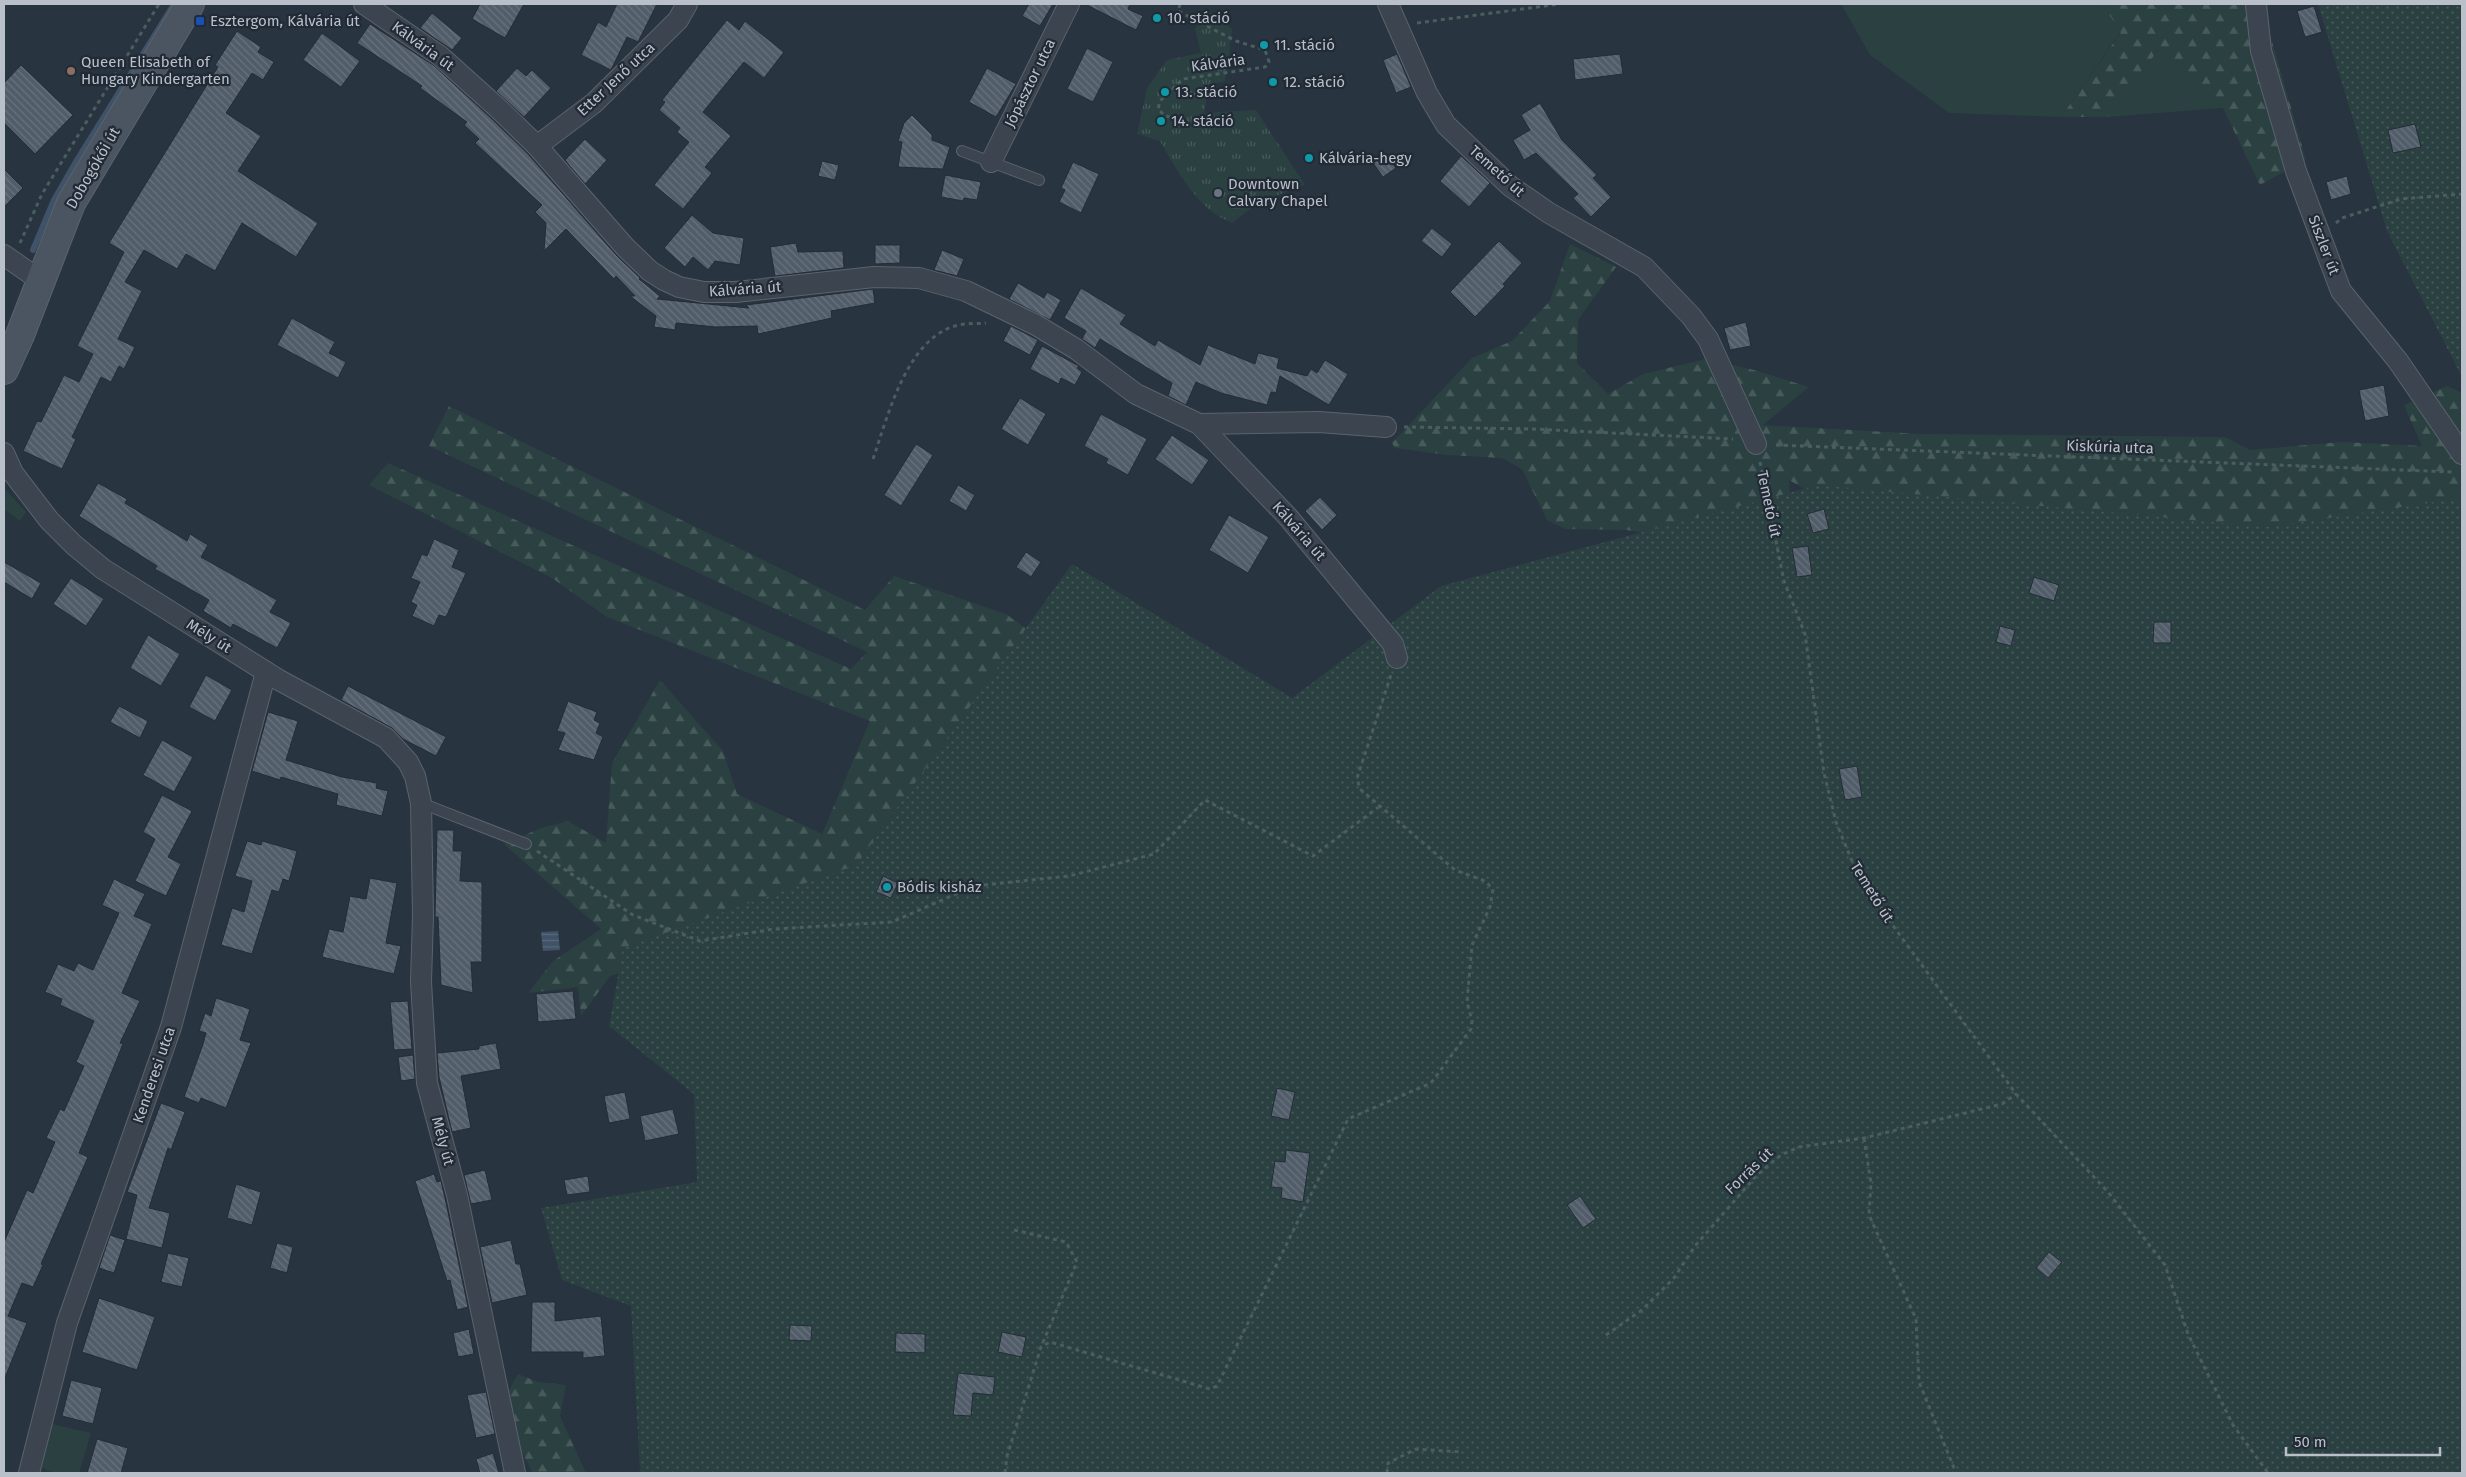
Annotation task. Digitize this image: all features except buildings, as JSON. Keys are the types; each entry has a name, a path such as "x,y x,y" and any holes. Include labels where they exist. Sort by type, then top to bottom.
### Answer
{"main road":[{"name":"Dobogókői út","path":"4,370 71,203 190,4"}],"street":[{"name":"Kálvária út","path":"365,4 440,56 537,146 650,272 679,287 704,292 736,292 874,278 918,278 966,291 1036,325 1076,349 1136,394 1199,424 1288,517 1395,651"},
{"name":"Etter Jenő utca","path":"537,146 594,103 678,20 687,4"},
{"name":"Jópásztor utca","path":"991,162 1070,4"},
{"name":"Temető út","path":"1388,4 1427,93 1446,125 1510,186 1549,213 1644,267 1691,316 1715,352 1756,444"},
{"name":"Siszler út","path":"2256,4 2261,51 2291,152 2341,291 2398,361 2462,454"},
{"path":"8,258 40,281"},
{"name":"Kálvária út","path":"1199,424 1319,422 1386,427"},
{"name":"Mély út","path":"4,453 13,473 29,495 74,545 103,569 266,672 386,738 397,748 411,769 419,788 421,803 421,982 427,1083 457,1195 516,1473"},
{"name":"Kenderesi utca","path":"29,1473 67,1323 171,1027 266,672"}],"lane":[{"path":"962,151 1039,180"},
{"path":"421,803 526,844"}],"path":[{"path":"8,258 42,194 159,4"},
{"name":"Kálvária","path":"1180,4 1178,11 1236,41 1265,50 1269,62 1265,67 1183,79 1160,101 1158,109 1164,115 1186,123"},
{"path":"1398,26 1560,4"},
{"path":"2332,231 2336,223 2342,218 2401,199 2462,194"},
{"path":"873,459 892,403 919,352 945,331 959,325 987,323 1002,308"},
{"name":"Kiskúria utca","path":"1386,427 1533,429 1726,438 1756,444 2462,472"},
{"name":"Temető út","path":"1756,444 1784,581 1805,634 1824,773 1836,822 1854,866 1894,927 2016,1094 2108,1192 2165,1265 2188,1334 2233,1426 2268,1473"},
{"path":"1041,1347 1050,1342 1210,1389 1217,1386 1348,1119 1431,1082 1471,1029 1472,1021 1467,1002 1472,945 1490,907 1493,889 1485,880 1455,870 1360,789 1357,778 1395,651"},
{"path":"526,844 633,915 700,941 774,929 892,922 974,886 1069,876 1154,854 1205,800 1313,856 1380,806"},
{"name":"Forrás út","path":"1606,1335 1642,1310 1674,1278 1695,1246 1757,1175 1780,1155 1799,1147 1864,1138 2002,1104 2016,1094"},
{"path":"1864,1138 1871,1183 1868,1215 1916,1319 1920,1382 1956,1473"},
{"path":"1005,1473 1006,1456 1041,1347 1078,1262 1066,1242 1014,1230"},
{"path":"1387,1473 1388,1464 1416,1449 1462,1452"}],"green space":[{"path":"1841,4 2102,4 2121,31 2061,117 1949,113 1870,55"},
{"path":"2102,4 2257,4 2267,24 2306,160 2260,185 2223,108 2159,49 2108,117 2061,117 2121,32"},
{"path":"2318,4 2462,4 2462,377 2387,231"},
{"path":"1210,11 1232,29 1228,68 1224,82 1209,84 1204,113 1256,110 1305,185 1259,202 1232,223 1209,209 1199,199 1181,177 1160,141 1137,134 1147,88 1167,60 1201,53 1195,29"},
{"path":"2159,49 2223,108 2108,117"},
{"path":"1570,244 1616,267 1578,320 1577,363 1608,394 1643,374 1706,359 1754,370 1809,387 1763,425 1921,434 2225,437 2250,450 2342,442 2422,446 2404,405 2447,386 2462,393 2462,569 1843,511 1789,480 1790,500 2462,1473 643,965 610,976 581,1016 578,987 528,993 553,961 601,929 504,844 541,828 568,821 606,843 612,763 660,680 723,751 737,794 822,834 870,721 607,617 552,578 369,485 388,463 851,669 867,652 429,446 449,406 865,610 894,576 1006,614 1050,646 1332,738 1694,541 1627,530 1565,529 1547,520 1522,469 1502,458 1447,455 1395,448 1392,443 1472,358 1512,341 1550,301"},
{"path":"1818,485 2267,527 2462,498 2462,1473 640,1473 631,1306 562,1280 541,1208 697,1182 694,1094 609,1026 623,948 856,865 1072,564 1292,698 1441,586"},
{"path":"4,488 26,512 20,521 4,509"},
{"path":"518,1374 538,1382 566,1385 560,1416 586,1473 533,1473 521,1451 509,1390"},
{"path":"52,1424 91,1433 79,1473 55,1473 42,1468"}],"water":[{"path":"558,931 560,950 543,951 541,932"}],"waterway":[{"path":"33,250 54,200 174,4"}],"place":[{"name":"10. stáció","path":"1157,18"},
{"name":"Esztergom, Kálvária út","path":"200,21"},
{"name":"11. stáció","path":"1264,45"},
{"name":"Queen Elisabeth of Hungary Kindergarten","path":"71,71"},
{"name":"12. stáció","path":"1273,82"},
{"name":"13. stáció","path":"1165,92"},
{"name":"14. stáció","path":"1161,121"},
{"name":"Kálvária-hegy","path":"1309,158"},
{"name":"Downtown Calvary Chapel","path":"1218,193"},
{"name":"Bódis kisház","path":"887,887"}]}
